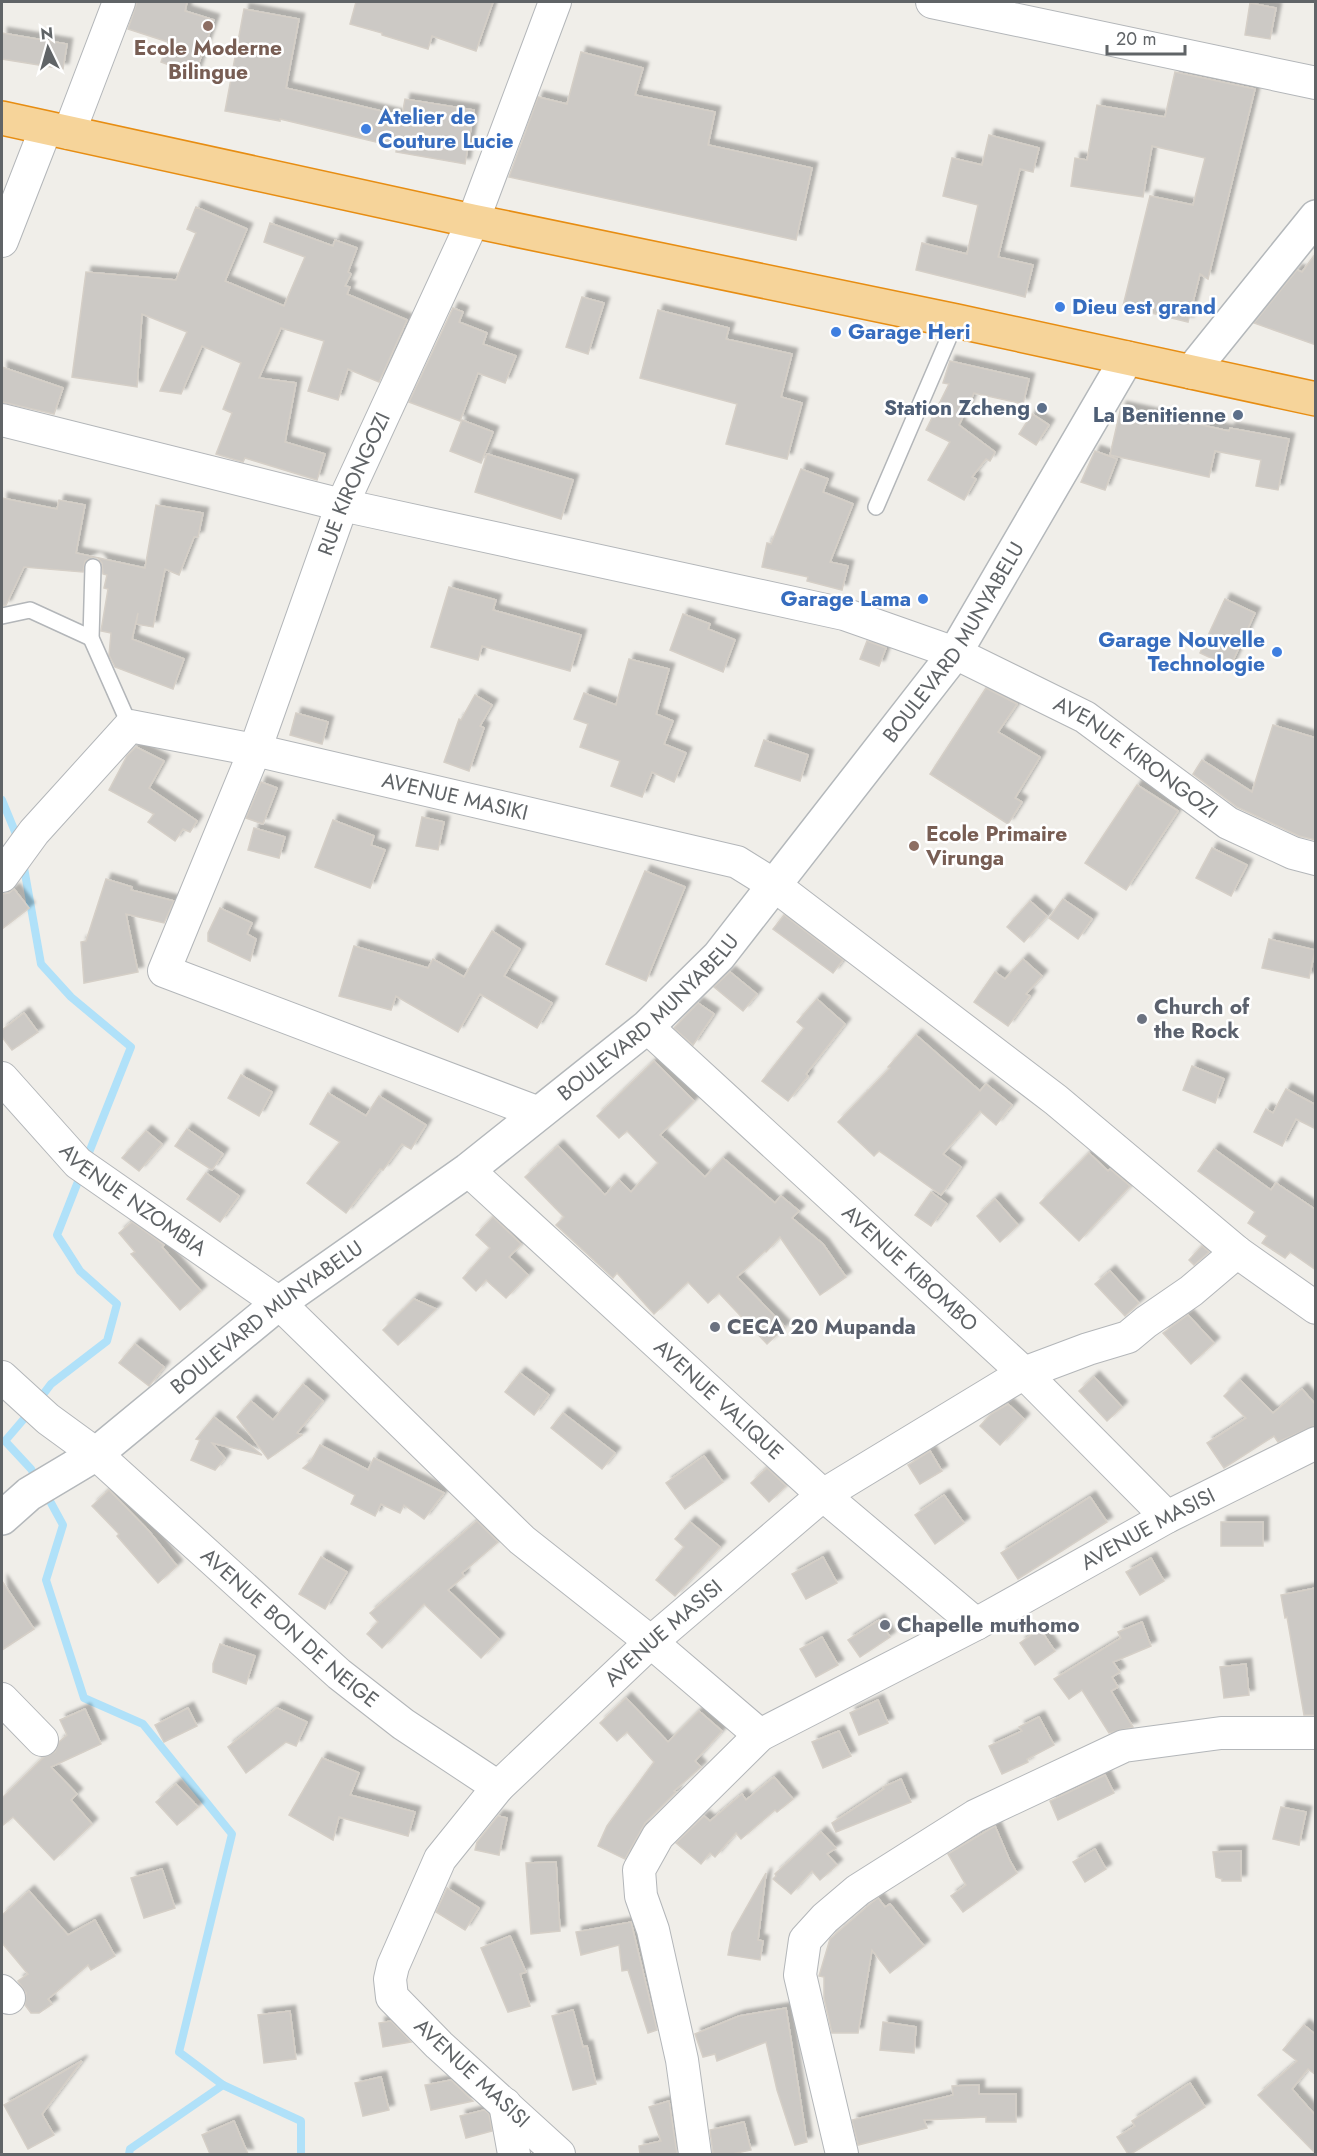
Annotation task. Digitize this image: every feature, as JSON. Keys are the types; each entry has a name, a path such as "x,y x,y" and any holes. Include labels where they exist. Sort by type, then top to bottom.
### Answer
{"highway":[{"path":"2,118 473,221 957,321 1316,399"}],"street":[{"path":"2,241 119,2"},
{"name":"RUE KIRONGOZI","path":"539,1113 164,972 255,750 342,505 473,221 555,2"},
{"path":"932,2 1316,82"},
{"path":"1191,372 1316,218"},
{"name":"BOULEVARD MUNYABELU","path":"2,1518 41,1487 96,1454 279,1303 468,1170 647,1027 719,957 955,653 1127,358"},
{"name":"AVENUE KIRONGOZI","path":"2,420 342,505 844,614 955,653 1085,717 1228,823 1293,853 1316,859"},
{"path":"6,870 34,832 130,726"},
{"name":"AVENUE MASIKI","path":"130,726 255,750 737,862 774,885 1056,1100 1237,1252 1316,1308"},
{"name":"AVENUE KIBOMBO","path":"647,1027 1024,1373 1167,1517"},
{"name":"AVENUE NZOMBIA","path":"2,1078 89,1169 279,1303 522,1540 651,1642 760,1735"},
{"name":"AVENUE VALIQUE","path":"468,1170 823,1495 976,1624"},
{"name":"AVENUE MASISI","path":"559,2154 439,2045 392,1997 390,1979 393,1966 440,1859 498,1787 651,1642 823,1495 1024,1373 1128,1337 1191,1291 1237,1252"},
{"name":"AVENUE BON DE NEIGE","path":"2,1377 48,1419 96,1454 339,1674 403,1724 498,1787"},
{"name":"AVENUE MASISI","path":"695,2154 681,2060 653,1930 641,1896 639,1870 658,1836 760,1735 976,1624 1167,1517 1316,1443"},
{"path":"2,1699 42,1740"},
{"path":"842,2154 800,1975 805,1940 825,1918 858,1890 975,1816 1125,1746 1221,1733 1316,1733"},
{"path":"505,2104 514,2154"}],"lane":[{"path":"876,507 957,321"},
{"path":"93,567 91,639 130,726"},
{"path":"2,616 30,610 91,639"}],"building":[{"path":"137,2 187,2 185,11 214,20 195,74 161,62 168,42 128,29"},
{"path":"356,2 493,2 476,51 432,36 428,49 350,24"},
{"path":"1250,3 1276,8 1270,39 1245,35"},
{"path":"244,9 299,19 286,88 402,116 405,99 474,110 465,164 396,152 397,147 280,119 280,121 225,111"},
{"path":"2,33 67,44 63,69 2,59"},
{"path":"581,52 643,68 635,95 715,112 708,145 812,168 796,240 509,177 538,97 567,104"},
{"path":"1175,72 1255,89 1208,279 1200,274 1188,322 1123,306 1150,196 1193,205 1205,158 1152,146 1143,197 1071,186 1075,158 1087,160 1097,105 1165,117"},
{"path":"989,135 1039,148 1033,172 1020,169 998,257 1033,265 1025,297 916,270 922,243 967,254 978,205 943,196 952,158 982,165"},
{"path":"196,207 247,229 225,281 284,306 305,257 264,242 270,223 333,246 335,240 357,248 348,272 351,274 345,286 350,287 347,294 407,320 379,382 348,369 338,400 308,391 324,341 281,328 259,378 296,383 285,442 325,454 317,480 245,458 243,462 216,454 232,413 223,409 241,363 202,346 181,394 160,391 187,332 142,314 137,387 72,377 86,272 176,280 196,233 187,229"},
{"path":"1316,253 1316,345 1254,323 1297,270 1302,272"},
{"path":"582,297 604,303 588,354 566,347"},
{"path":"453,308 463,312 459,322 487,333 483,344 516,356 505,383 478,373 460,421 409,402"},
{"path":"658,310 729,328 726,339 792,354 781,397 802,403 787,459 726,444 737,404 640,378"},
{"path":"950,361 1029,379 1023,404 974,393 959,425 995,452 990,461 986,459 972,477 976,479 964,500 928,480 950,442 926,430 949,384 943,383"},
{"path":"2,367 63,388 54,414 2,402"},
{"path":"1121,407 1229,431 1230,428 1289,439 1278,490 1256,486 1261,460 1215,451 1209,477 1110,455"},
{"path":"1032,414 1049,425 1036,445 1019,434"},
{"path":"462,420 493,432 481,463 450,451"},
{"path":"1095,451 1117,459 1105,490 1081,482"},
{"path":"487,454 573,480 561,519 475,492"},
{"path":"801,469 828,479 823,492 853,504 830,562 848,566 842,590 807,581 808,577 762,567 767,543 771,544"},
{"path":"2,498 57,509 59,500 85,505 76,553 145,568 156,505 203,513 198,537 194,537 179,575 165,569 153,627 136,624 138,613 132,639 184,659 173,689 115,667 109,655 111,633 101,631 108,589 104,588 107,575 103,574 102,563 98,558 93,557 85,561 83,572 24,567 6,605 2,606"},
{"path":"449,587 496,600 493,610 581,635 570,671 482,646 478,660 431,647"},
{"path":"1225,599 1255,613 1230,667 1200,653"},
{"path":"683,614 710,624 708,629 735,640 723,672 670,650"},
{"path":"867,641 886,648 879,666 860,659"},
{"path":"629,659 669,669 656,714 673,721 664,744 686,753 674,782 652,772 642,797 611,786 620,761 580,747 588,724 574,719 584,693 616,705"},
{"path":"986,688 1017,704 998,732 1040,757 1015,798 1022,802 1008,824 930,774"},
{"path":"475,695 492,705 480,726 484,728 469,771 444,762 459,719 461,720"},
{"path":"296,713 328,722 322,744 290,735"},
{"path":"1273,725 1316,738 1316,840 1299,836 1237,807 1193,774 1202,760 1252,792"},
{"path":"764,740 808,755 800,781 755,766"},
{"path":"136,747 164,761 149,788 197,821 190,832 183,829 175,841 148,822 154,814 109,790 127,756"},
{"path":"261,782 277,788 263,824 246,818"},
{"path":"1137,785 1178,811 1126,890 1085,863"},
{"path":"422,817 444,822 438,850 416,846"},
{"path":"333,820 374,836 371,845 385,850 370,888 315,867"},
{"path":"254,828 285,837 279,858 248,850"},
{"path":"1212,848 1247,865 1231,896 1196,878"},
{"path":"645,871 685,887 646,981 606,964"},
{"path":"106,879 132,887 131,890 174,901 164,923 126,914 138,972 84,983 81,942 86,941"},
{"path":"14,889 29,908 2,929 2,894"},
{"path":"1063,899 1092,919 1078,939 1049,918"},
{"path":"1030,901 1047,916 1024,942 1007,927"},
{"path":"220,908 252,923 247,934 256,939 250,961 208,941 208,933"},
{"path":"784,915 843,960 833,973 773,929"},
{"path":"492,931 520,949 504,976 552,1003 537,1028 480,994 458,1032 396,996 391,1010 339,996 354,946 428,968 433,959 464,977"},
{"path":"1269,939 1315,950 1309,978 1262,968"},
{"path":"1023,959 1042,976 1026,994 1030,996 1008,1026 974,1002 995,972 1005,979"},
{"path":"730,972 757,994 743,1011 714,987"},
{"path":"817,999 845,1024 788,1101 762,1081 804,1028 797,1022"},
{"path":"698,1003 714,1014 693,1045 674,1028"},
{"path":"24,1013 38,1032 12,1050 2,1037 2,1030"},
{"path":"916,1035 980,1091 986,1084 1012,1105 996,1125 980,1111 943,1154 961,1167 941,1195 879,1151 874,1156 838,1122 890,1068 888,1067"},
{"path":"654,1061 694,1101 660,1135 705,1177 723,1158 775,1203 781,1196 799,1211 792,1218 823,1244 846,1277 820,1295 780,1237 737,1277 785,1327 767,1344 719,1293 708,1303 688,1282 654,1314 617,1273 613,1278 556,1225 564,1217 525,1177 558,1146 605,1195 619,1180 631,1192 658,1163 627,1131 619,1138 597,1116"},
{"path":"1192,1066 1224,1079 1215,1103 1183,1090"},
{"path":"241,1075 272,1092 259,1116 228,1098"},
{"path":"1286,1089 1316,1105 1316,1129 1296,1119 1282,1146 1254,1132 1266,1109 1273,1113"},
{"path":"328,1093 366,1116 379,1096 426,1125 411,1149 402,1144 346,1213 307,1183 340,1142 310,1124"},
{"path":"187,1129 223,1154 212,1170 175,1146"},
{"path":"146,1131 162,1144 139,1171 122,1158"},
{"path":"1214,1149 1271,1190 1276,1183 1316,1210 1316,1270 1290,1252 1285,1258 1262,1243 1267,1236 1248,1223 1255,1212 1198,1171"},
{"path":"1089,1153 1108,1171 1110,1169 1130,1186 1079,1241 1040,1203"},
{"path":"206,1173 239,1196 220,1222 187,1199"},
{"path":"931,1192 947,1204 931,1226 915,1215"},
{"path":"995,1199 1018,1225 1000,1242 977,1216"},
{"path":"493,1217 521,1244 509,1257 528,1275 506,1298 486,1280 476,1291 463,1278 490,1248 476,1235"},
{"path":"132,1222 164,1245 162,1247 201,1291 180,1310 131,1254 135,1252 119,1233"},
{"path":"1202,1246 1209,1252 1194,1265 1189,1260"},
{"path":"1110,1271 1139,1303 1125,1316 1095,1284"},
{"path":"414,1299 436,1309 398,1345 383,1330"},
{"path":"1188,1315 1214,1343 1191,1364 1163,1333"},
{"path":"135,1344 164,1367 149,1386 119,1363"},
{"path":"520,1373 549,1395 534,1415 505,1392"},
{"path":"1094,1377 1122,1407 1107,1421 1079,1391"},
{"path":"1240,1380 1273,1413 1302,1389 1316,1405 1316,1425 1278,1442 1274,1436 1224,1468 1207,1443 1246,1418 1224,1396"},
{"path":"303,1384 323,1401 297,1433 302,1435 268,1459 237,1417 251,1401 273,1420"},
{"path":"1008,1404 1024,1419 1000,1445 980,1426 991,1414"},
{"path":"563,1413 615,1453 602,1469 551,1428"},
{"path":"214,1417 262,1455 212,1443 225,1458 215,1470 191,1460 200,1440 196,1439"},
{"path":"320,1445 368,1470 374,1458 444,1493 424,1519 404,1505 400,1513 381,1504 375,1516 351,1504 355,1495 303,1468 311,1461"},
{"path":"930,1451 942,1471 920,1484 908,1465"},
{"path":"704,1456 723,1482 685,1509 666,1483"},
{"path":"767,1468 786,1486 769,1502 751,1483"},
{"path":"109,1490 149,1531 177,1566 158,1583 117,1536 119,1534 92,1506"},
{"path":"944,1495 964,1523 935,1544 915,1515"},
{"path":"1090,1497 1107,1522 1018,1579 1001,1553"},
{"path":"477,1521 498,1542 462,1573 464,1576 448,1590 499,1639 481,1658 424,1604 382,1648 367,1634 378,1622 370,1613"},
{"path":"690,1522 720,1547 675,1596 656,1580 684,1547 675,1539"},
{"path":"1221,1522 1263,1522 1263,1546 1221,1546"},
{"path":"321,1557 347,1572 325,1609 299,1594"},
{"path":"823,1557 837,1583 806,1599 792,1574"},
{"path":"1151,1558 1164,1581 1140,1595 1126,1572"},
{"path":"2,1581 34,1629 2,1650"},
{"path":"1316,1588 1316,1715 1304,1715 1281,1595"},
{"path":"879,1620 890,1637 860,1657 848,1640"},
{"path":"1142,1622 1151,1646 1113,1662 1120,1672 1112,1677 1118,1687 1111,1691 1133,1727 1109,1733 1082,1690 1069,1699 1054,1679 1121,1638 1118,1632"},
{"path":"1040,1629 1055,1651 1035,1665 1020,1643"},
{"path":"822,1637 838,1665 816,1677 800,1649"},
{"path":"220,1644 255,1656 246,1684 213,1672 213,1664"},
{"path":"1246,1664 1249,1695 1224,1698 1220,1667"},
{"path":"626,1698 668,1742 699,1711 722,1731 695,1761 701,1767 674,1791 676,1792 645,1823 625,1859 598,1846 607,1826 654,1762 627,1732 617,1741 600,1723"},
{"path":"878,1700 888,1723 859,1735 850,1713"},
{"path":"188,1708 197,1726 164,1742 155,1725"},
{"path":"277,1708 307,1722 296,1746 286,1742 246,1773 228,1747"},
{"path":"85,1709 101,1744 51,1767 77,1794 71,1800 92,1824 54,1860 13,1817 2,1826 2,1798 44,1757 55,1752 59,1742 67,1735 60,1720"},
{"path":"1039,1717 1054,1745 1027,1759 1028,1762 1002,1774 989,1746 1022,1731 1019,1727"},
{"path":"839,1731 851,1756 823,1768 812,1742"},
{"path":"322,1758 359,1773 350,1795 415,1812 408,1836 339,1817 333,1840 289,1815"},
{"path":"1105,1775 1114,1793 1058,1820 1050,1801"},
{"path":"774,1777 793,1799 777,1812 775,1810 741,1839 736,1833 715,1857 710,1853 701,1864 676,1843 704,1816 710,1821 742,1794 746,1800"},
{"path":"901,1779 911,1802 836,1832 832,1823 884,1789 883,1787"},
{"path":"176,1784 198,1807 177,1825 156,1802"},
{"path":"1281,1807 1306,1812 1299,1845 1273,1839"},
{"path":"498,1816 507,1818 499,1855 475,1850 477,1842"},
{"path":"995,1826 1017,1873 963,1912 951,1896 966,1885 948,1854"},
{"path":"821,1832 836,1848 827,1854 837,1865 820,1880 812,1871 791,1894 773,1879 775,1874"},
{"path":"1095,1849 1106,1869 1085,1882 1073,1862"},
{"path":"1241,1851 1241,1881 1222,1881 1216,1877 1213,1852"},
{"path":"556,1862 560,1931 531,1934 526,1863"},
{"path":"162,1869 175,1908 144,1918 131,1878"},
{"path":"766,1873 758,1940 763,1941 760,1960 728,1955 732,1933"},
{"path":"447,1888 479,1908 465,1930 436,1912"},
{"path":"29,1891 68,1935 95,1920 115,1956 91,1970 88,1965 48,1999 52,2004 39,2013 31,2013 25,2005 26,1993 18,1981 28,1974 2,1943 2,1915"},
{"path":"878,1898 885,1907 890,1904 924,1946 890,1973 872,1950 858,2033 832,2033 824,1998 824,1977 819,1976 830,1939"},
{"path":"631,1922 657,2030 648,2033 628,1970 622,1971 619,1945 581,1955 576,1932"},
{"path":"510,1936 526,1972 520,1974 530,2006 508,2012 481,1948"},
{"path":"786,2008 807,2142 795,2145 777,2090 766,2042 717,2061 715,2054 703,2057 695,2034 739,2016"},
{"path":"573,2010 583,2047 587,2046 596,2084 573,2090 552,2016"},
{"path":"290,2011 296,2059 264,2063 258,2015"},
{"path":"391,2021 411,2042 383,2047 379,2023"},
{"path":"883,2022 916,2027 914,2053 880,2050"},
{"path":"1304,2025 1316,2035 1316,2075 1308,2069 1292,2089 1316,2116 1316,2154 1258,2095 1297,2061 1283,2050"},
{"path":"82,2061 42,2114 54,2135 28,2149 4,2105"},
{"path":"381,2077 389,2110 363,2116 355,2083"},
{"path":"451,2080 473,2101 431,2110 425,2085"},
{"path":"1190,2083 1205,2107 1128,2154 1117,2137 1135,2126 1132,2121"},
{"path":"979,2085 979,2094 1016,2094 1016,2122 986,2122 986,2117 924,2120 927,2128 858,2145 852,2120 953,2095 952,2086"},
{"path":"669,2101 677,2154 640,2154 639,2146 661,2141 649,2107"},
{"path":"484,2110 489,2114 492,2131 466,2138 460,2116"},
{"path":"234,2121 248,2154 210,2154 202,2135"},
{"path":"744,2122 751,2150 732,2154 713,2154 710,2130"}],"waterway":[{"path":"2,800 18,839"},
{"path":"23,862 41,964 71,997 131,1047 86,1160"},
{"path":"38,1401 51,1384 107,1341 117,1304 80,1271 57,1235 81,1174"},
{"path":"29,1413 5,1441 31,1469 37,1479"},
{"path":"45,1492 63,1525 46,1580 84,1698 143,1724 232,1834 179,2052 223,2085 301,2121 301,2154"},
{"path":"129,2154 130,2149 223,2085"}],"place":[{"name":"Ecole Moderne Bilingue","path":"208,26"},
{"name":"Atelier de Couture Lucie","path":"366,129"},
{"name":"Dieu est grand","path":"1060,307"},
{"name":"Garage Heri","path":"836,332"},
{"name":"Station Zcheng","path":"1042,408"},
{"name":"La Benitienne","path":"1238,415"},
{"name":"Garage Lama","path":"923,599"},
{"name":"Garage Nouvelle Technologie","path":"1277,652"},
{"name":"Ecole Primaire Virunga","path":"914,846"},
{"name":"Church of the Rock","path":"1142,1019"},
{"name":"CECA 20 Mupanda","path":"715,1327"},
{"name":"Chapelle muthomo","path":"885,1625"}]}
